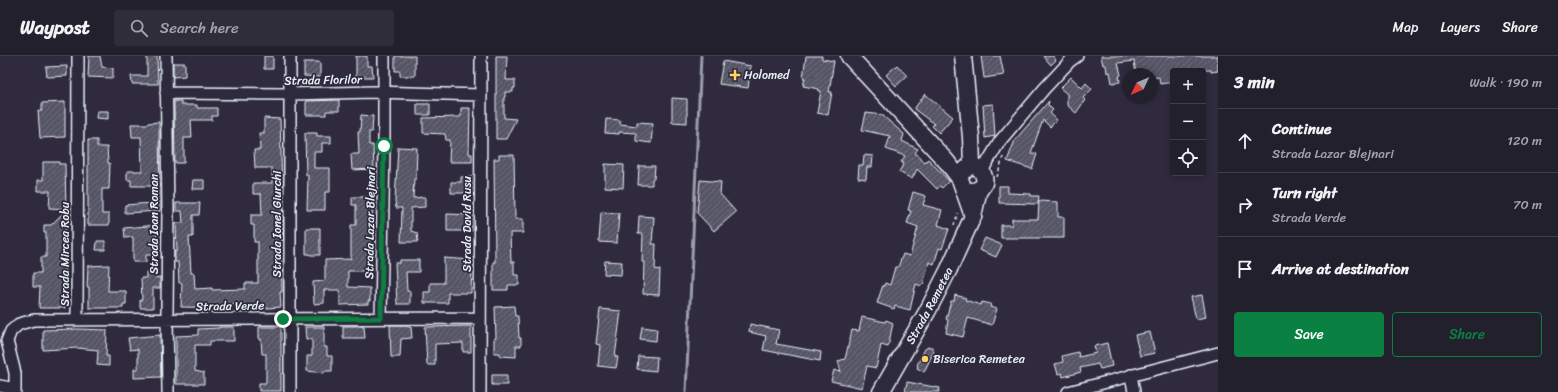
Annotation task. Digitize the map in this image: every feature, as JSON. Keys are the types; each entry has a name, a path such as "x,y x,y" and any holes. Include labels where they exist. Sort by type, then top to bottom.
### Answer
{"street":[{"name":"Strada Mircea Robu","path":"15,390 16,373 7,341 11,331 19,324 34,320 77,319 78,56"},
{"name":"Strada Ioan Roman","path":"166,56 168,392"},
{"name":"Strada Ionel Giurchi","path":"290,56 290,392"},
{"name":"Strada Lazar Blejnari","path":"381,318 384,56"},
{"name":"Strada David Rusu","path":"480,392 479,318 481,56"},
{"path":"849,56 947,162 970,177"},
{"path":"963,56 972,137 970,177"},
{"name":"Strada Remetea","path":"881,392 928,310 949,269 973,216 970,177 1064,66 1077,56"},
{"name":"Strada Florilor","path":"166,93 383,93 481,95"},
{"name":"Strada Verde","path":"77,319 479,318"},
{"path":"1068,392 1218,353"},
{"path":"1131,376 1134,392"},
{"path":"0,386 15,390"}],"building":[{"path":"89,56 100,56 102,67 113,68 113,78 88,77"},
{"path":"147,56 157,56 158,84 132,84 131,76 147,76"},
{"path":"264,56 273,56 273,69 264,69"},
{"path":"356,56 367,56 367,66 372,66 373,77 356,77"},
{"path":"395,56 415,56 415,76 400,76 400,71 395,71"},
{"path":"496,56 507,56 506,80 515,80 515,88 513,88 513,92 505,92 504,97 504,118 516,119 506,139 496,139"},
{"path":"806,56 822,56 822,59 834,61 829,92 832,92 828,115 817,113 821,91 818,90 819,89 803,86"},
{"path":"981,56 1000,56 1004,75 984,78"},
{"path":"1043,56 1053,56 1056,60 1051,65"},
{"path":"1101,56 1218,56 1218,71 1211,72 1211,70 1206,70 1206,68 1170,68 1170,82 1160,84 1158,68 1135,68 1134,61 1118,63 1121,75 1119,76 1120,82 1112,83 1110,72 1107,73 1106,65 1103,65"},
{"name":"Holomed","path":"723,61 751,66 748,88 719,84"},
{"path":"304,62 320,62 320,77 304,76"},
{"path":"173,63 185,63 185,76 173,77"},
{"path":"897,65 907,76 896,86 886,75"},
{"path":"67,66 67,76 47,77 46,67"},
{"path":"1071,77 1082,88 1086,83 1092,89 1083,98 1085,100 1076,113 1067,105 1067,94 1060,88"},
{"path":"925,94 953,117 939,133 932,126 934,124 914,109"},
{"path":"672,98 687,99 687,123 672,122"},
{"path":"339,100 339,111 326,111 326,115 306,115 306,101"},
{"path":"174,101 181,101 181,105 197,105 197,108 217,108 217,116 212,116 212,120 191,120 192,138 184,138 184,163 175,163"},
{"path":"1049,101 1048,105 1053,110 1050,113 1057,120 1050,127 1043,120 1031,153 1037,154 1032,169 1007,161 1015,140"},
{"path":"65,102 65,137 40,138 38,111 42,111 42,103"},
{"path":"417,104 430,104 430,115 417,115"},
{"path":"993,104 995,136 985,138 983,105"},
{"path":"461,108 470,108 469,154 472,154 472,162 449,162 450,140 446,140 445,134 423,133 423,118 459,117 461,116"},
{"path":"97,111 108,111 108,119 96,118"},
{"path":"866,113 883,115 904,134 902,141 918,149 915,153 925,162 928,159 949,181 942,188 940,186 937,189 917,169 912,179 899,172 904,163 901,162 905,156 886,149 890,136 862,130"},
{"path":"361,115 373,116 372,132 369,132 369,145 373,145 374,169 352,170 351,154 359,154 358,132 360,132"},
{"path":"264,118 280,119 283,225 281,241 281,307 245,310 245,304 228,305 229,308 181,307 182,283 179,283 178,262 175,262 175,251 177,251 176,223 183,223 182,211 176,211 176,203 200,203 199,215 193,215 193,237 189,237 191,273 194,273 195,289 245,289 245,283 258,283 258,242 254,242 254,225 251,225 251,215 262,215 261,194 253,194 253,183 272,183 272,168 255,168 254,150 260,150 259,133 264,133"},
{"path":"606,119 620,120 620,124 637,126 637,122 653,123 651,143 636,141 636,133 605,133"},
{"path":"159,122 160,211 125,213 125,205 152,203 151,186 131,186 131,180 127,180 127,171 142,171 141,137 132,137 131,124 148,124"},
{"path":"305,133 317,133 317,136 331,136 331,143 322,143 322,152 314,152 314,168 330,168 330,192 325,192 325,210 307,210 308,175 306,175"},
{"path":"88,140 97,140 97,147 107,147 108,163 110,163 109,189 102,189 102,214 109,214 109,225 88,225"},
{"path":"398,147 417,148 416,179 414,179 413,198 425,197 425,207 411,208 411,231 417,233 418,242 401,242 402,208 396,208 395,201"},
{"path":"499,155 514,155 515,219 523,219 523,233 510,233 511,262 514,262 514,275 519,275 519,285 508,285 508,290 493,290 493,262 495,262 494,159 499,159"},
{"path":"864,155 873,156 872,167 867,167 866,179 858,178 859,165 863,165"},
{"path":"43,162 59,162 59,164 65,164 66,209 49,208 50,191 38,191 38,180 43,180"},
{"path":"605,164 624,165 623,188 605,187"},
{"path":"639,166 655,166 652,185 638,185"},
{"path":"461,177 472,177 472,193 451,193 451,182 461,182"},
{"path":"193,180 204,180 204,189 192,189"},
{"path":"700,180 721,182 720,194 736,212 714,231 697,213"},
{"path":"999,186 1008,186 1008,193 1031,194 1031,196 1039,196 1038,204 999,203"},
{"path":"913,192 926,196 923,205 942,210 938,225 949,229 942,249 939,248 934,264 929,262 923,285 922,284 921,286 916,284 910,310 895,306 894,309 877,303 883,285 884,286 885,283 890,285 895,267 898,267 903,254 910,256 918,227 907,223 911,211 908,210"},
{"path":"352,197 373,197 372,238 370,238 370,263 372,263 372,271 348,271 348,287 370,288 370,301 368,301 368,304 340,305 340,290 324,290 324,303 314,304 313,282 325,280 325,260 351,259 351,225 356,225 356,205 352,205"},
{"path":"1039,201 1058,202 1058,217 1064,217 1064,238 1001,238 1001,225 1012,225 1012,219 1038,219"},
{"path":"66,210 65,308 39,308 40,287 33,287 33,273 41,273 41,257 46,257 46,233 44,233 44,225 51,225"},
{"path":"601,212 619,213 617,243 599,242"},
{"path":"447,214 472,215 472,231 447,231"},
{"path":"639,216 654,217 652,244 656,244 655,269 660,270 659,295 643,294 643,234 638,234"},
{"path":"158,225 159,235 153,236 153,255 146,255 146,262 133,262 133,237 125,238 124,228"},
{"path":"306,228 320,228 320,255 306,254"},
{"path":"985,238 1002,245 996,257 979,250"},
{"path":"97,241 105,241 105,250 96,250"},
{"path":"444,258 472,260 471,293 448,293 448,303 424,303 424,292 430,292 430,283 444,283"},
{"path":"400,260 419,260 419,272 406,272 407,291 410,291 410,304 397,304 395,263 400,263"},
{"path":"605,261 622,262 621,275 604,274"},
{"path":"109,265 108,291 126,291 126,304 123,304 123,308 89,308 89,287 87,287 88,266"},
{"path":"154,271 156,278 160,277 160,288 153,288 153,308 140,308 140,300 142,300 141,278 146,278 146,272"},
{"path":"955,295 981,305 982,302 991,304 990,307 997,309 992,325 968,318 963,337 946,333 948,320 946,319 951,301 954,301"},
{"path":"1202,295 1206,317 1196,319 1191,297"},
{"path":"514,306 515,316 518,316 521,346 516,346 516,357 500,356 500,353 494,353 494,338 496,338 495,307"},
{"path":"600,309 621,311 615,357 618,357 616,368 598,366 600,345 596,344"},
{"path":"862,317 885,322 886,320 893,323 888,347 881,345 876,368 867,366 862,388 831,381 834,370 841,372 838,361 845,359 852,330 859,331"},
{"path":"750,324 779,330 776,344 821,352 820,361 763,350 766,336 749,332"},
{"path":"390,325 408,325 408,327 411,327 412,338 401,339 400,357 391,357"},
{"path":"343,326 364,326 365,338 343,338"},
{"path":"471,326 471,352 463,352 463,343 435,344 435,365 427,365 425,327"},
{"path":"234,327 234,341 210,341 210,345 195,345 195,371 204,373 204,384 176,384 176,336 198,335 198,329"},
{"path":"259,327 281,327 281,391 259,391 259,383 266,383 266,354 262,354 261,339 259,339"},
{"path":"305,327 324,327 324,347 327,347 327,356 332,356 332,371 324,371 324,373 307,371 307,356 312,356 312,339 306,339"},
{"path":"642,327 657,329 656,341 640,339"},
{"path":"43,330 107,330 106,356 109,356 109,366 97,365 98,350 78,348 43,350"},
{"path":"1150,332 1155,353 1140,356 1135,335"},
{"path":"160,335 161,377 134,378 134,369 138,369 138,349 130,350 128,338"},
{"path":"1107,343 1112,366 1100,369 1098,364 1080,368 1081,372 1063,377 1062,373 1058,374 1055,364 1063,362 1062,356 1078,352 1079,357 1096,353 1094,346"},
{"name":"Biserica Remetea","path":"932,347 934,351 924,372 917,368 917,365 925,349"},
{"path":"638,356 657,357 656,371 637,369"},
{"path":"492,375 507,375 507,385 492,385"},
{"path":"907,382 940,388 939,392 905,392"}],"waterway":[{"path":"686,392 701,56"}],"place":[{"name":"Holomed","path":"735,75"},
{"name":"Biserica Remetea","path":"925,359"}],"route":[{"path":"283,319 381,318 384,146"}]}
